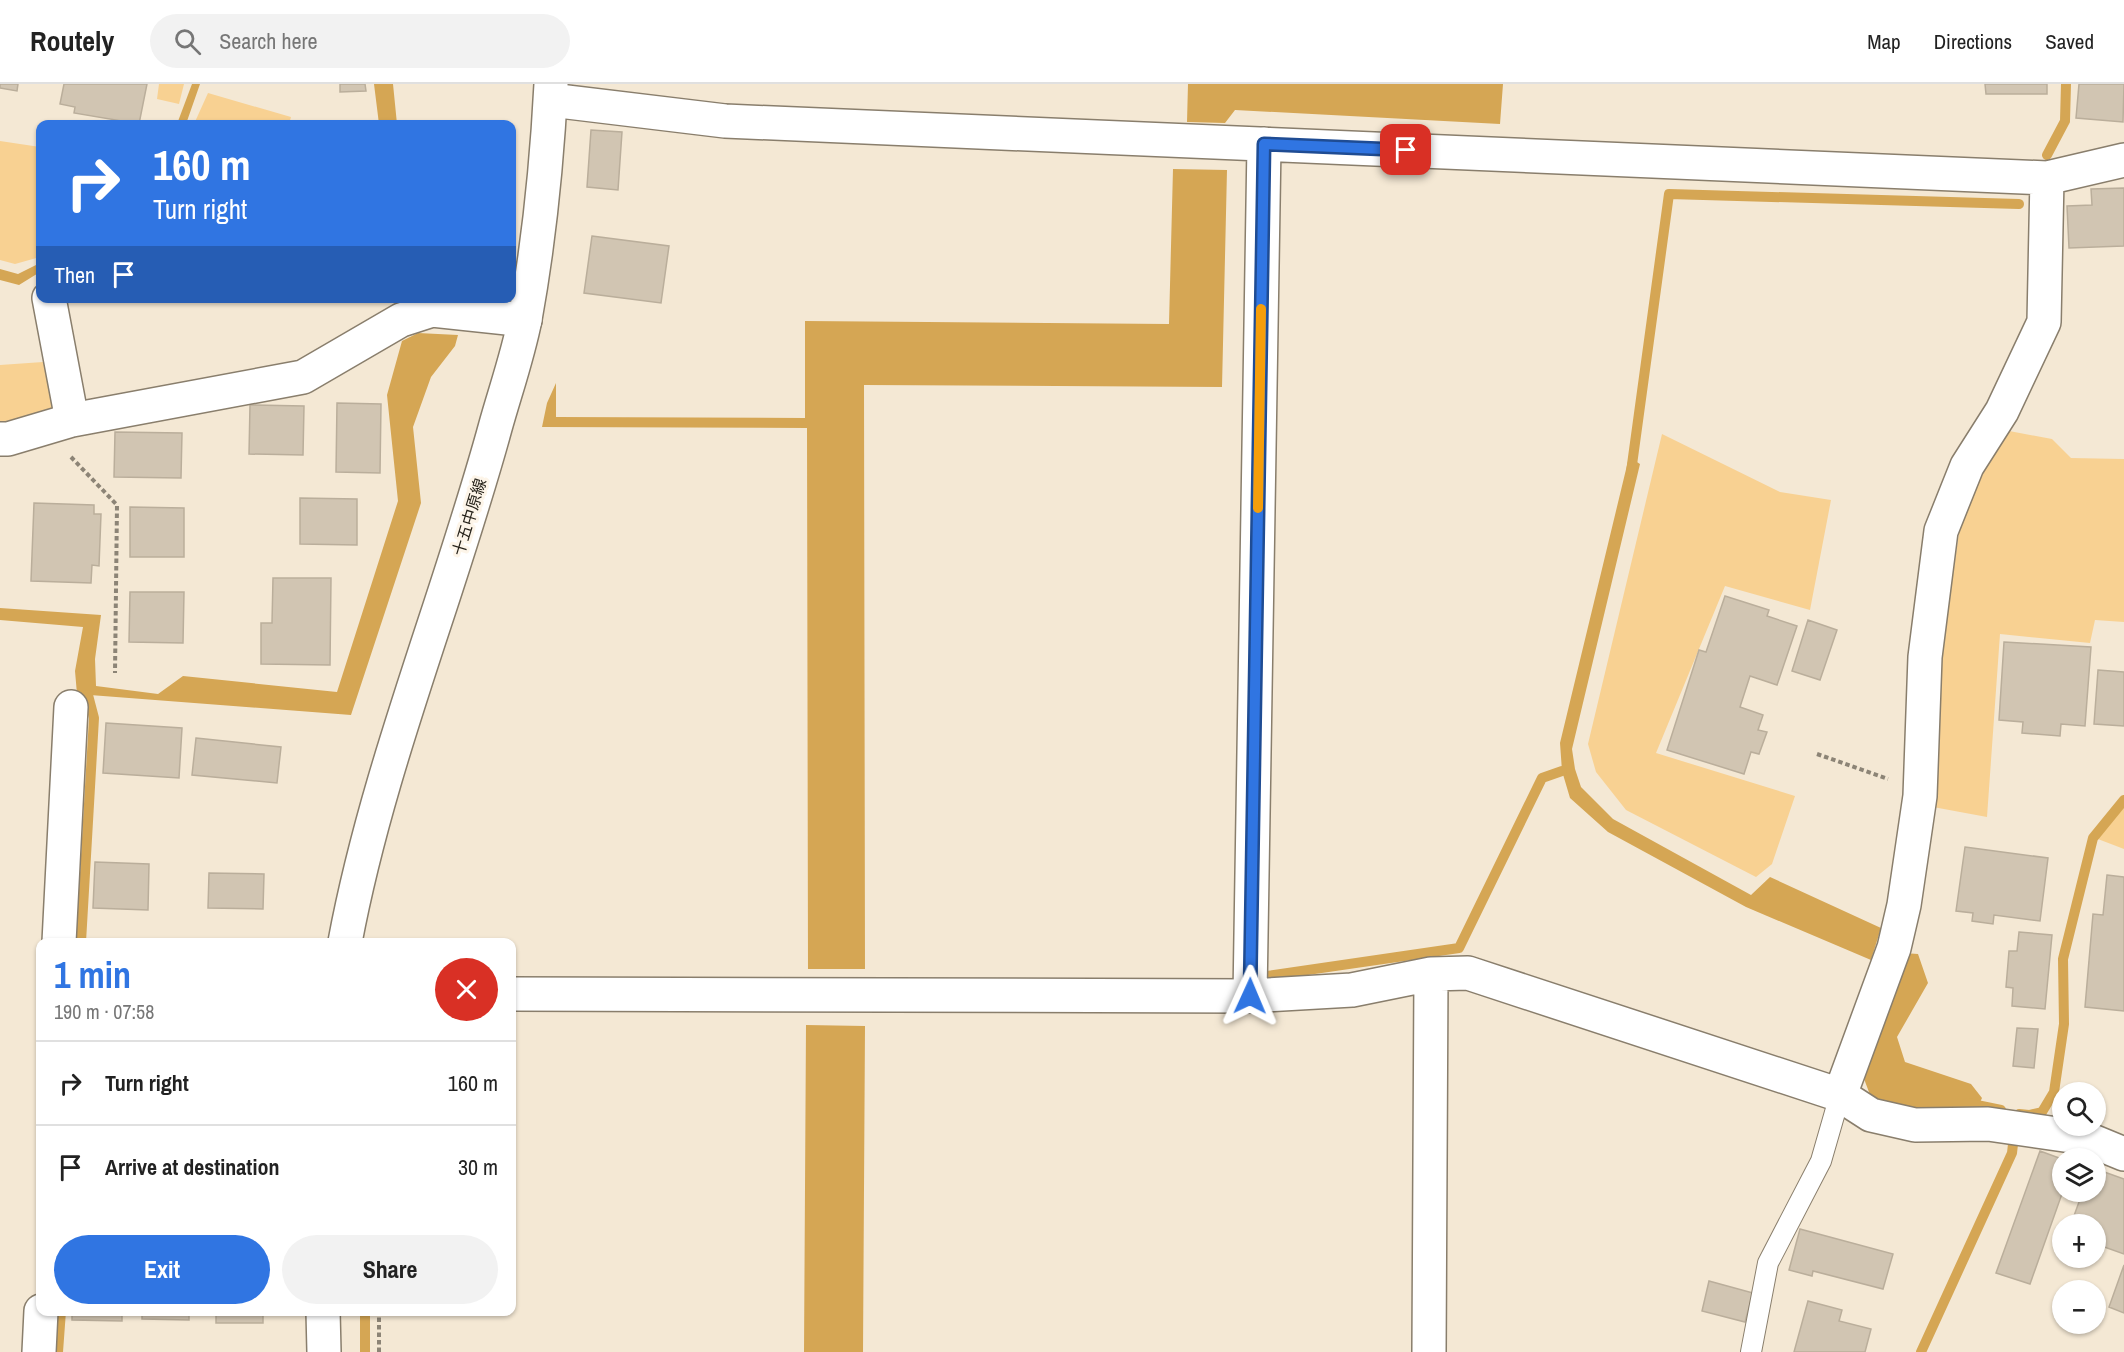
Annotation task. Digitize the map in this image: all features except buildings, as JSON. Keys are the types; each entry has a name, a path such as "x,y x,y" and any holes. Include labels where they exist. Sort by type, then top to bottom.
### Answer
{"street":[{"path":"551,92 726,121 2047,178 2124,160"},
{"name":"十五中原線","path":"346,938 356,885 392,751 473,506 525,320 540,211 551,92"},
{"path":"1250,996 1264,144"},
{"path":"1840,1095 1894,948 1904,905 1920,796 1925,657 1941,531 1967,466 2002,411 2044,321 2047,178"},
{"path":"49,303 58,424"},
{"path":"0,439 58,424 303,377 401,320 432,310 525,320"},
{"path":"59,938 71,707"},
{"path":"516,994 1250,996 1352,990 1431,974 1468,973 1840,1095 1871,1115 1916,1125 1988,1124 2085,1138 2124,1154"},
{"path":"1429,1352 1431,974"},
{"path":"39,1352 41,1316"},
{"path":"323,1316 324,1352"}],"lane":[{"path":"1751,1352 1768,1263 1821,1161 1840,1095"}],"path":[{"path":"58,424 117,506 115,673"},
{"path":"1816,754 1892,780 1920,796"},
{"path":"379,1352 380,1316"}],"shaded area":[{"path":"159,84 184,84 179,104 157,99"},
{"path":"192,84 200,84 187,120 178,120"},
{"path":"374,84 393,84 397,120 378,120"},
{"path":"1188,84 1503,84 1500,124 1235,110 1225,123 1187,122"},
{"path":"208,93 291,117 290,120 196,120"},
{"path":"0,141 36,146 36,258 15,264 0,260"},
{"path":"1173,169 1227,170 1222,387 864,385 865,969 808,969 807,428 542,427 547,403 556,383 556,417 805,418 805,321 1169,324"},
{"path":"36,265 36,274 19,285 0,280 0,269 18,274"},
{"path":"418,333 458,335 455,346 431,377 413,427 421,503 351,715 77,694 75,671 83,627 0,620 0,608 101,615 95,659 96,686 158,694 183,676 337,692 398,501 387,395 402,341"},
{"path":"43,362 61,411 0,422 0,365"},
{"path":"2004,430 2052,439 2071,458 2124,459 2124,622 2095,620 2090,643 2000,634 1987,817 1933,807 1942,648 1961,520"},
{"path":"1662,434 1780,492 1831,500 1810,610 1725,586 1656,753 1795,796 1772,864 1756,877 1626,810 1596,772 1588,744"},
{"path":"1629,457 1640,464 1572,749 1581,787 1613,819 1751,895 1770,877 1881,928 1871,960 1746,907 1608,832 1570,798 1562,771 1560,743"},
{"path":"2124,798 2124,849 2090,836"},
{"path":"1904,953 1918,954 1928,983 1897,1037 1905,1062 1971,1084 1982,1098 1975,1113 1910,1116 1873,1103 1863,1076"},
{"path":"806,1025 865,1026 863,1352 804,1352"}],"waterway":[{"path":"2047,155 2065,121 2066,84"},
{"path":"1631,472 1669,194 2019,204"},
{"path":"81,938 94,718 88,695"},
{"path":"1267,976 1459,948 1542,778 1562,771"},
{"path":"2019,1114 2029,1115 2042,1112 2054,1092 2064,1024 2063,959 2093,838 2124,800"},
{"path":"1967,1103 2001,1110"},
{"path":"1921,1352 2012,1153 2014,1135"},
{"path":"58,1352 61,1316"},
{"path":"365,1316 365,1352"}],"slow traffic":[{"path":"1258,508 1261,309"}],"route":[{"path":"1250,996 1264,144 1406,150"}]}
